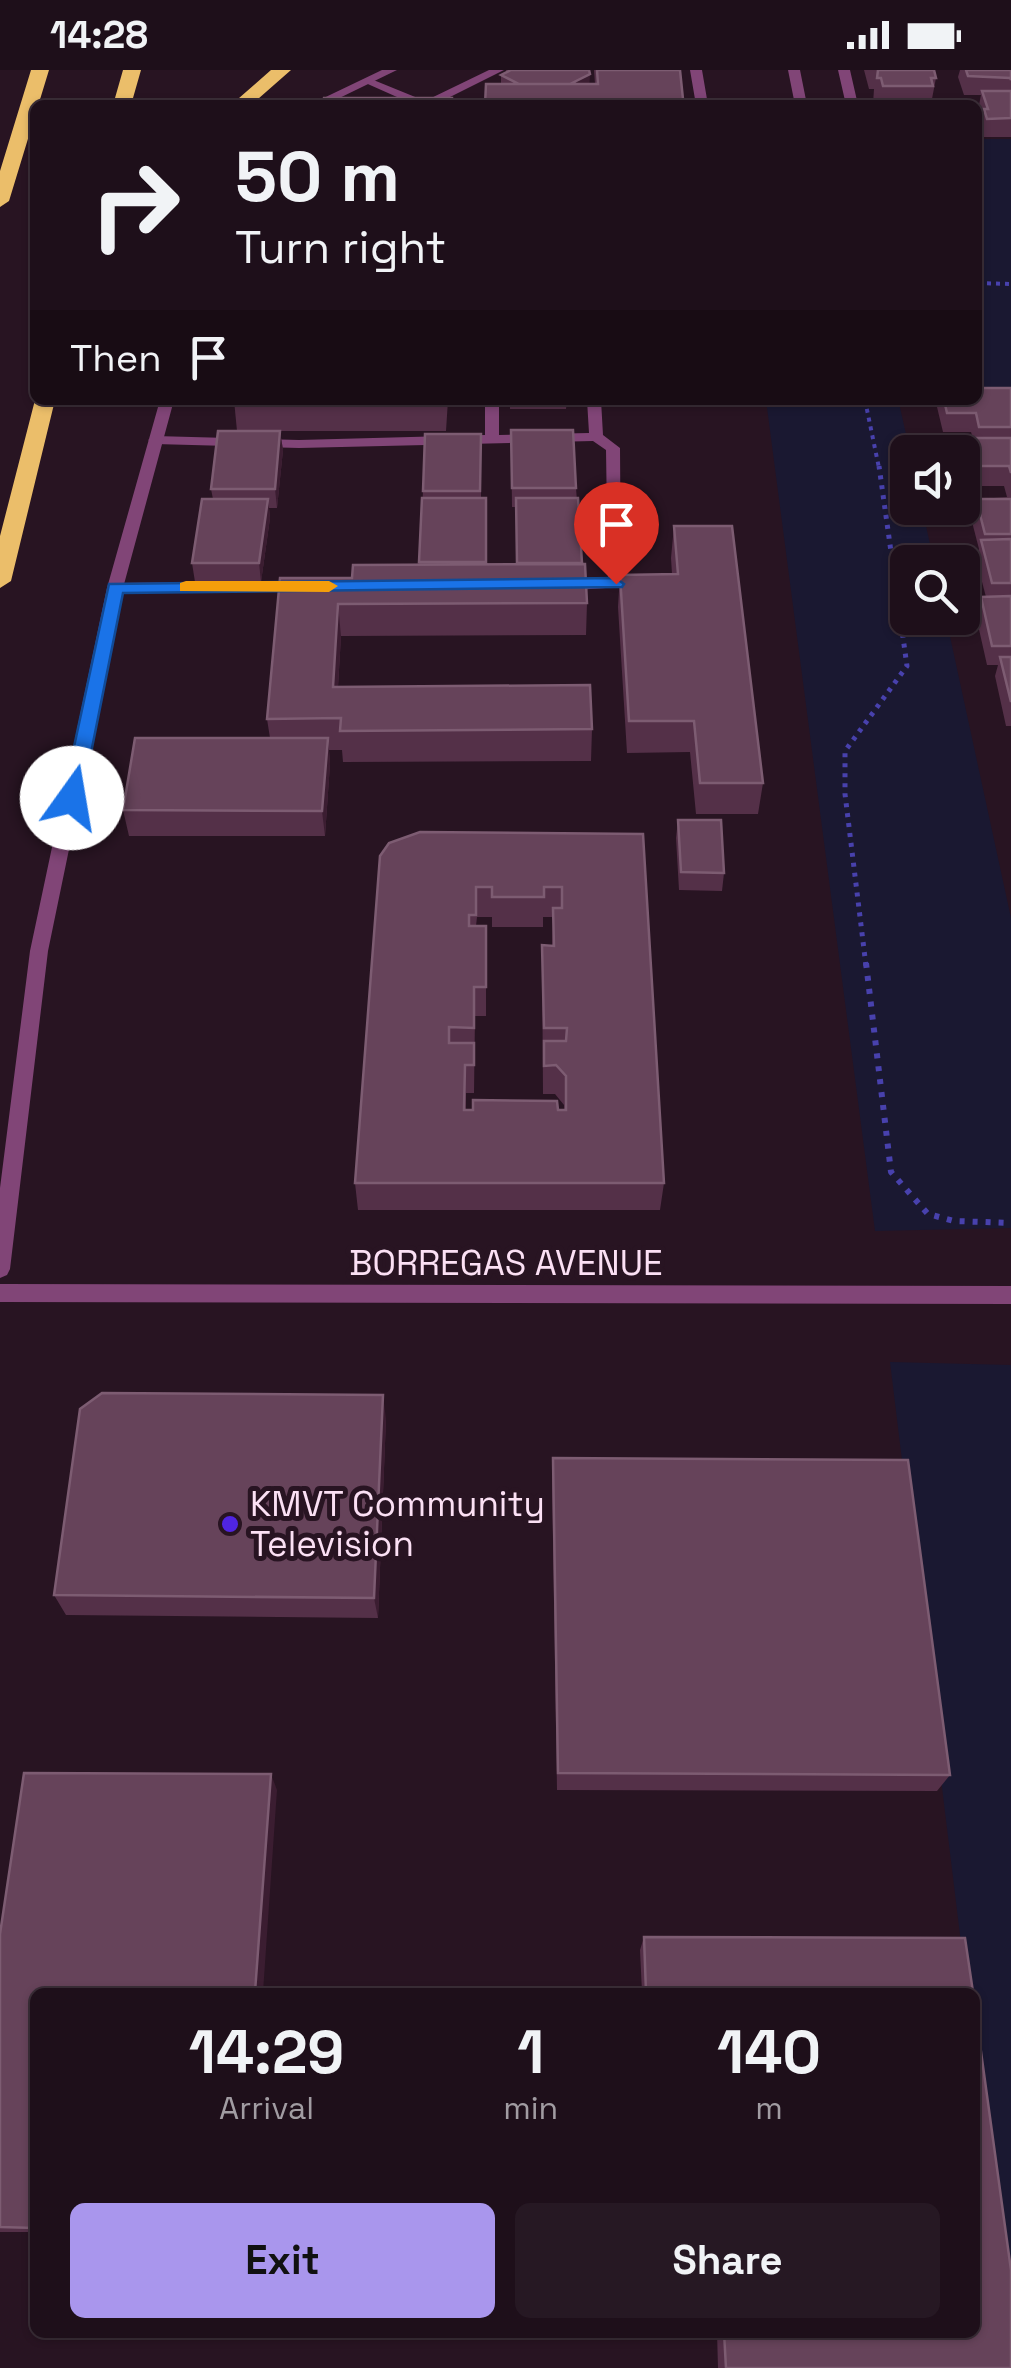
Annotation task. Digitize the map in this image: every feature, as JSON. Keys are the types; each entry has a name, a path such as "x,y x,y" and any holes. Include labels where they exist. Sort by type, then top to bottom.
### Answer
{"highway":[{"path":"31,100 40,70"},
{"path":"123,100 132,70"},
{"path":"246,100 282,70"},
{"path":"0,201 30,103"},
{"path":"0,581 42,411"}],"street":[{"path":"326,100 391,70"},
{"path":"435,100 498,70"},
{"path":"696,70 701,100"},
{"path":"794,70 801,100"},
{"path":"844,70 851,100"},
{"path":"366,81 413,100"},
{"path":"0,1269 39,950 116,588 166,405"},
{"path":"492,405 492,438"},
{"path":"594,405 596,437"},
{"path":"154,440 299,444 596,437 614,448 616,584 540,586"},
{"path":"116,588 327,586"},
{"name":"BORREGAS AVENUE","path":"0,1294 1011,1295"}],"path":[{"path":"982,283 1011,284"},
{"path":"866,405 882,483 907,666 845,751 845,794 891,1172 907,1198 928,1218 1011,1223"}],"shaded area":[{"path":"982,139 1011,139 1011,402 982,402"},
{"path":"767,405 899,405 906,435 890,435 890,525 926,525 930,545 890,545 890,635 950,635 1011,918 1011,1228 875,1231"},
{"path":"890,1362 1011,1365 1011,2347 980,2095 980,1988 967,1988"}],"building":[{"path":"511,70 589,70 590,74 570,84 519,84 501,75"},
{"path":"597,70 680,70 683,99 485,100 486,84 598,84"},
{"path":"878,70 934,70 936,78 931,78 933,86 883,86 881,78 877,78"},
{"path":"966,70 1011,70 1011,80 968,76"},
{"path":"982,91 1011,91 1011,118 987,119"},
{"path":"324,98 452,98 452,100"},
{"path":"982,388 1011,388 1011,427 979,427 976,413 947,413 945,405 982,405"},
{"path":"511,430 573,430 576,488 512,488"},
{"path":"218,431 280,431 275,489 211,489"},
{"path":"425,434 481,434 480,491 423,491"},
{"path":"980,438 1011,438 1011,473 1009,466 980,466"},
{"path":"422,498 486,498 486,562 419,562"},
{"path":"516,498 578,498 582,563 517,563"},
{"path":"202,499 268,499 259,563 192,563"},
{"path":"980,499 1011,499 1011,534 985,534"},
{"path":"674,526 732,526 763,783 700,783 694,721 629,721 620,575 678,574"},
{"path":"1011,539 1011,583 992,583 981,540"},
{"path":"585,564 587,603 338,604 333,687 590,685 592,729 340,731 341,718 267,719 280,578 352,578 353,565"},
{"path":"1011,596 1011,646 992,646 981,597"},
{"path":"1000,657 1011,657 1011,702"},
{"path":"135,738 328,738 322,811 123,810"},
{"path":"678,820 721,820 724,873 681,872"},
{"path":"420,832 643,834 664,1183 355,1183 380,856 389,843","holes":["476,887 492,887 492,897 544,897 544,887 562,887 562,908 553,908 554,946 542,945 544,1028 567,1028 566,1041 544,1041 544,1066 556,1065 566,1076 566,1110 558,1110 557,1101 473,1100 473,1110 464,1110 465,1065 474,1065 474,1043 449,1043 449,1027 474,1028 474,987 486,987 486,926 469,926 469,915 476,915"]},
{"name":"KMVT Community Television","path":"102,1393 383,1395 374,1598 54,1595 80,1409"},
{"path":"553,1458 908,1460 950,1775 558,1773"},
{"path":"24,1773 271,1774 255,1988 30,1988 30,2228 0,2227 0,1934"},
{"path":"644,1937 965,1938 972,1988 646,1988"},
{"path":"980,2044 1011,2270 1011,2368 726,2368 724,2338 980,2338"}],"slow traffic":[{"path":"186,587 329,586"}],"place":[{"name":"KMVT Community Television","path":"230,1524"}],"route":[{"path":"72,798 116,588 616,584"}]}
